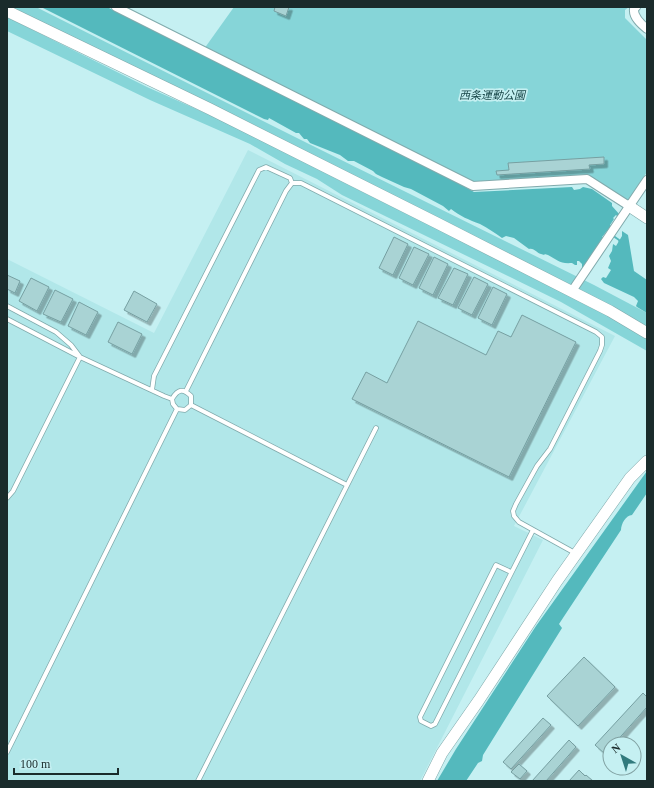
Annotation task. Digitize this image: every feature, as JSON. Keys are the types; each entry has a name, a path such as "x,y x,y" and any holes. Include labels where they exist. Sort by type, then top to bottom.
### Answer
{"street":[{"path":"116,7 474,186 587,179 647,218"},
{"path":"636,7 634,9 634,14 639,22 647,29"},
{"path":"7,11 210,109 572,291 647,333"},
{"path":"572,291 647,180"},
{"path":"428,781 451,738 479,700 576,554 630,478 647,461"}],"lane":[{"path":"152,390 154,376 259,170 266,166 290,178 292,183"},
{"path":"186,391 286,191 292,183"},
{"path":"292,183 301,183 589,328 602,337 600,351 550,449 537,466 513,511 514,516 519,522 576,554"},
{"path":"7,306 56,332 71,345 80,356"},
{"path":"7,320 80,356 172,398"},
{"path":"7,498 13,491 80,356"},
{"path":"181,390 186,391 191,396 191,405 185,410 177,409 173,404 172,398 175,393 181,390"},
{"path":"191,405 347,485"},
{"path":"7,752 177,409"},
{"path":"198,781 376,428"},
{"path":"511,572 496,565 420,717 420,721 431,726 435,724 533,530"}],"shaded area":[{"path":"41,7 107,7 433,169 474,192 572,187 574,190 583,187 592,189 612,203 612,206 620,215 618,217 616,215 613,218 614,219 610,225 611,226 602,237 604,238 584,269 579,261 577,261 577,265 561,262 546,254 543,255 533,249 529,249 514,238 506,236 502,238 486,227 465,218 451,209 449,211 443,206 411,189 382,177 354,161 348,161 340,155 310,143 299,133 296,133 269,118 268,120 264,119"},
{"path":"248,150 615,336 514,526 543,540 420,781 7,781 7,259 154,333"},
{"path":"622,231 628,235 634,271 647,280 647,313 636,306 638,301 634,297 604,283 601,279 603,277 606,278 611,270 608,268 611,261 609,256 612,251 613,244 616,246 622,236"},
{"path":"647,471 647,493 632,515 628,516 624,520 621,530 559,624 562,628 483,755 482,761 478,763 466,781 437,781 456,749 536,626"}],"green space":[{"path":"7,7 36,7 594,285 647,313 647,331"},
{"name":"西条運動公園","path":"234,7 629,7 625,10 625,18 647,40 647,172 627,202 587,177 474,184 204,49"},
{"path":"7,17 147,87 223,121 532,275 618,321 647,339 647,351 561,302 342,195 317,179 285,164 250,144 150,100 7,31"}],"building":[{"path":"275,7 289,7 286,16 274,11"},
{"path":"604,157 604,164 589,165 590,169 497,175 496,171 509,170 508,163"},
{"path":"394,237 408,244 393,275 379,268"},
{"path":"414,247 429,254 413,285 399,278"},
{"path":"434,257 448,264 433,295 419,288"},
{"path":"454,268 468,274 453,305 438,298"},
{"path":"7,275 20,281 15,293 7,289"},
{"path":"474,277 488,284 472,315 458,308"},
{"path":"31,278 49,287 37,311 19,301"},
{"path":"493,287 507,294 492,325 478,318"},
{"path":"55,290 73,299 61,322 43,314"},
{"path":"134,291 157,304 147,322 124,310"},
{"path":"79,302 98,312 86,335 68,326"},
{"path":"522,315 576,342 509,477 352,399 366,372 387,383 418,321 486,355 498,331 511,337"},
{"path":"118,322 142,334 132,354 108,342"},
{"path":"584,657 615,687 578,726 547,696"},
{"path":"643,693 647,697 647,707 621,736 603,736"},
{"path":"543,718 551,725 511,769 503,762"},
{"path":"602,737 602,751 595,745"},
{"path":"569,740 576,747 546,781 532,781"},
{"path":"519,764 527,771 520,779 511,772"},
{"path":"579,770 585,776 586,775 593,781 569,781"}],"waterway":[{"path":"612,235 619,240 620,243"}]}
